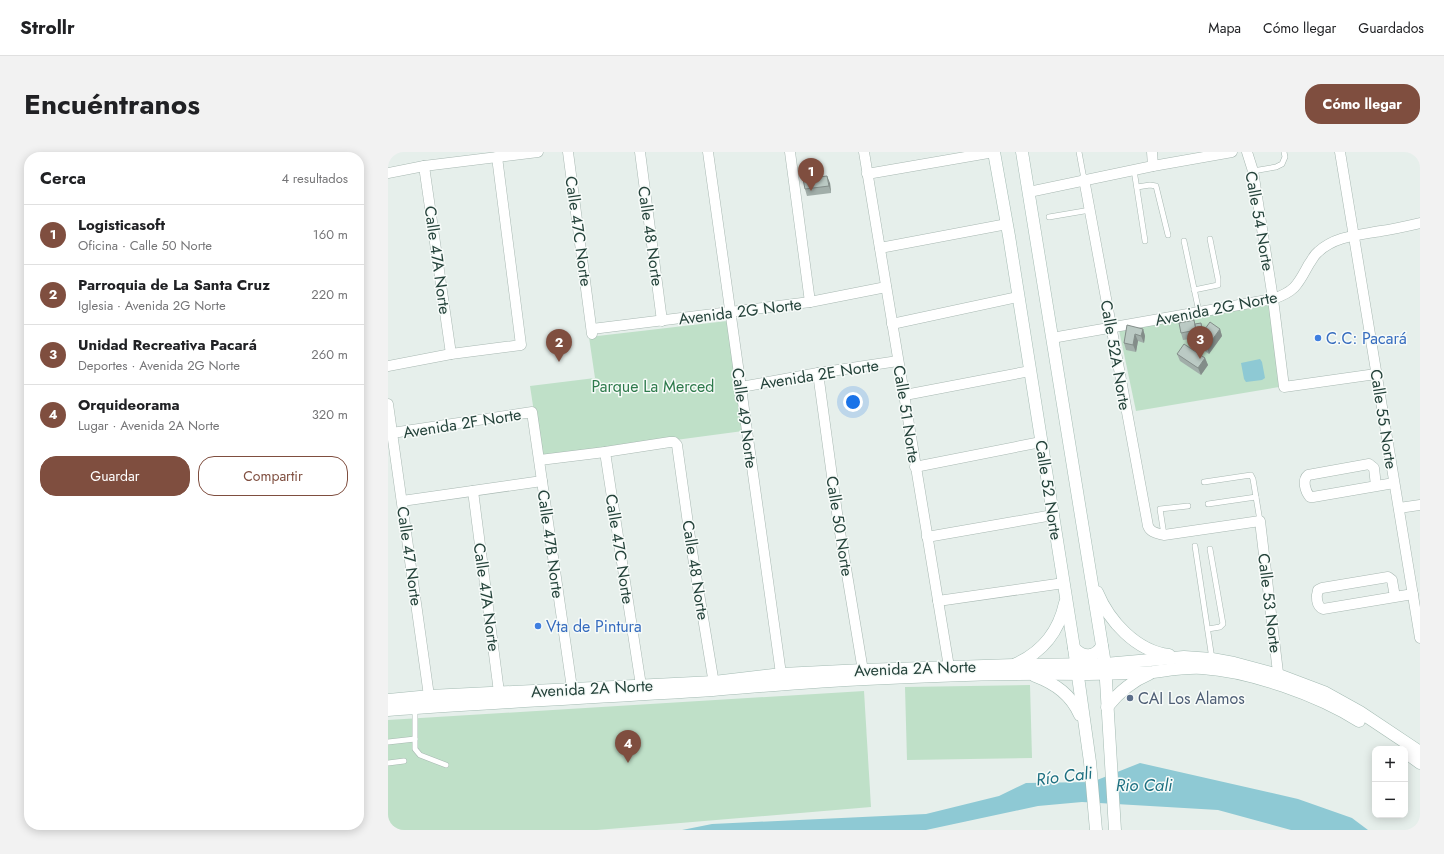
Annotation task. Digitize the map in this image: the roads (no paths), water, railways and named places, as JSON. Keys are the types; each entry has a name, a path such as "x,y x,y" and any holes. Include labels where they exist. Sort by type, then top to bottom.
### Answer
{"main road":[{"name":"Calle 52 Norte","path":"994,152 1007,224 1074,648 1090,762 1096,825"},
{"name":"Calle 52 Norte","path":"1022,152 1102,646 1114,824"},
{"path":"1090,566 1094,584 1101,600 1121,629 1148,650 1163,655 1184,657"},
{"path":"1066,598 1060,619 1050,638 1040,650 1016,669 1044,679 1062,690 1073,701 1085,727"},
{"path":"1074,648 1082,654 1091,655 1100,650 1102,646"},
{"name":"Avenida 2A Norte","path":"1103,671 1184,657 1212,659 1234,663 1279,679 1324,692 1360,712 1420,752"},
{"name":"Avenida 2A Norte","path":"388,700 430,702 715,686 782,679 863,674 1016,669 1077,669 1154,672 1182,668 1203,668 1279,679 1354,718 1396,746"},
{"path":"1103,671 1102,708 1108,719"},
{"path":"1107,707 1128,686 1143,676 1154,672"},
{"name":"Avenida 2A Norte","path":"388,710 415,708 430,702"},
{"path":"1408,754 1420,763"}],"street":[{"path":"388,173 424,166 538,152"},
{"name":"Calle 47C Norte","path":"568,152 592,332"},
{"name":"Calle 48 Norte","path":"640,152 662,321"},
{"name":"Calle 49 Norte","path":"708,152 782,679"},
{"path":"790,152 810,302"},
{"name":"Calle 51 Norte","path":"864,152 950,671"},
{"path":"867,174 994,152"},
{"path":"1152,152 1153,166"},
{"path":"1029,192 1084,179 1232,152"},
{"name":"Calle 54 Norte","path":"1247,152 1253,171 1273,300 1284,386 1376,374"},
{"name":"Calle 55 Norte","path":"1340,152 1420,638"},
{"path":"388,366 451,354 521,345 497,158"},
{"name":"Calle 47A Norte","path":"424,166 451,354"},
{"name":"Calle 52A Norte","path":"1084,179 1148,526 1150,530 1164,535"},
{"name":"Avenida 2G Norte","path":"1052,338 1273,300 1286,295 1298,284 1316,252 1329,243 1354,235 1420,223"},
{"path":"880,248 1007,224"},
{"name":"Avenida 2G Norte","path":"592,332 662,321 810,302 886,287"},
{"path":"892,324 1018,297"},
{"name":"Avenida 2E Norte","path":"741,387 818,373 898,361"},
{"path":"905,395 1030,371"},
{"name":"Calle 50 Norte","path":"818,373 838,520 863,674"},
{"name":"Calle 47 Norte","path":"388,404 392,434 391,452 402,501 430,702"},
{"name":"Avenida 2F Norte","path":"392,434 532,412"},
{"name":"Calle 47B Norte","path":"532,412 573,694"},
{"name":"Calle 48 Norte","path":"605,452 670,442 674,442 678,449 691,545 715,686"},
{"path":"915,467 1041,442"},
{"path":"540,460 605,452"},
{"name":"Calle 47C Norte","path":"605,452 642,689"},
{"path":"1376,486 1374,468 1369,464 1308,475 1305,477 1304,481 1307,494 1310,497 1376,486 1394,483"},
{"path":"402,501 542,481"},
{"name":"Calle 47A Norte","path":"473,492 500,697"},
{"path":"1399,508 1420,505"},
{"path":"927,537 1053,515"},
{"path":"1164,535 1260,521"},
{"name":"Calle 53 Norte","path":"1260,521 1279,679"},
{"path":"1395,597 1392,580 1388,577 1322,588 1318,590 1317,593 1318,604 1320,608 1323,609 1395,597 1413,594"},
{"path":"938,601 1064,583"}],"lane":[{"path":"1079,152 1084,179"},
{"path":"1253,171 1276,167 1282,164 1285,157 1284,152"},
{"path":"1134,170 1145,241"},
{"path":"1137,187 1150,185 1156,186 1168,235"},
{"path":"1049,217 1090,210"},
{"path":"1194,290 1218,285 1210,239"},
{"path":"1184,241 1199,312"},
{"path":"1204,482 1251,475 1260,521"},
{"path":"1208,504 1256,497"},
{"path":"1164,535 1160,509 1188,506"},
{"path":"1195,546 1212,659"},
{"path":"1208,628 1220,627 1223,624 1210,549"},
{"path":"415,708 415,749 420,755 446,765"},
{"path":"388,742 415,739"},
{"path":"388,764 404,762"}],"water":[{"path":"1260,359 1265,378 1262,380 1246,382 1241,363"},
{"name":"Rio Cali","path":"1140,763 1298,799 1352,818 1368,830 1291,830 1218,810 1082,802 1038,806 926,830 682,830 712,824 926,814 999,796 1026,783 1092,782"}],"place":[{"name":"Logisticasoft","path":"811,191"},
{"name":"C.C: Pacará","path":"1318,338"},
{"name":"Unidad Recreativa Pacará","path":"1200,359"},
{"name":"Parroquia de La Santa Cruz","path":"559,362"},
{"name":"Vta de Pintura","path":"538,626"},
{"name":"CAI Los Alamos","path":"1130,698"},
{"name":"Orquideorama","path":"628,763"}],"park label":[{"name":"Parque La Merced","path":"653,386"}],"water label":[{"name":"Río Cali","path":"1064,776"}]}
